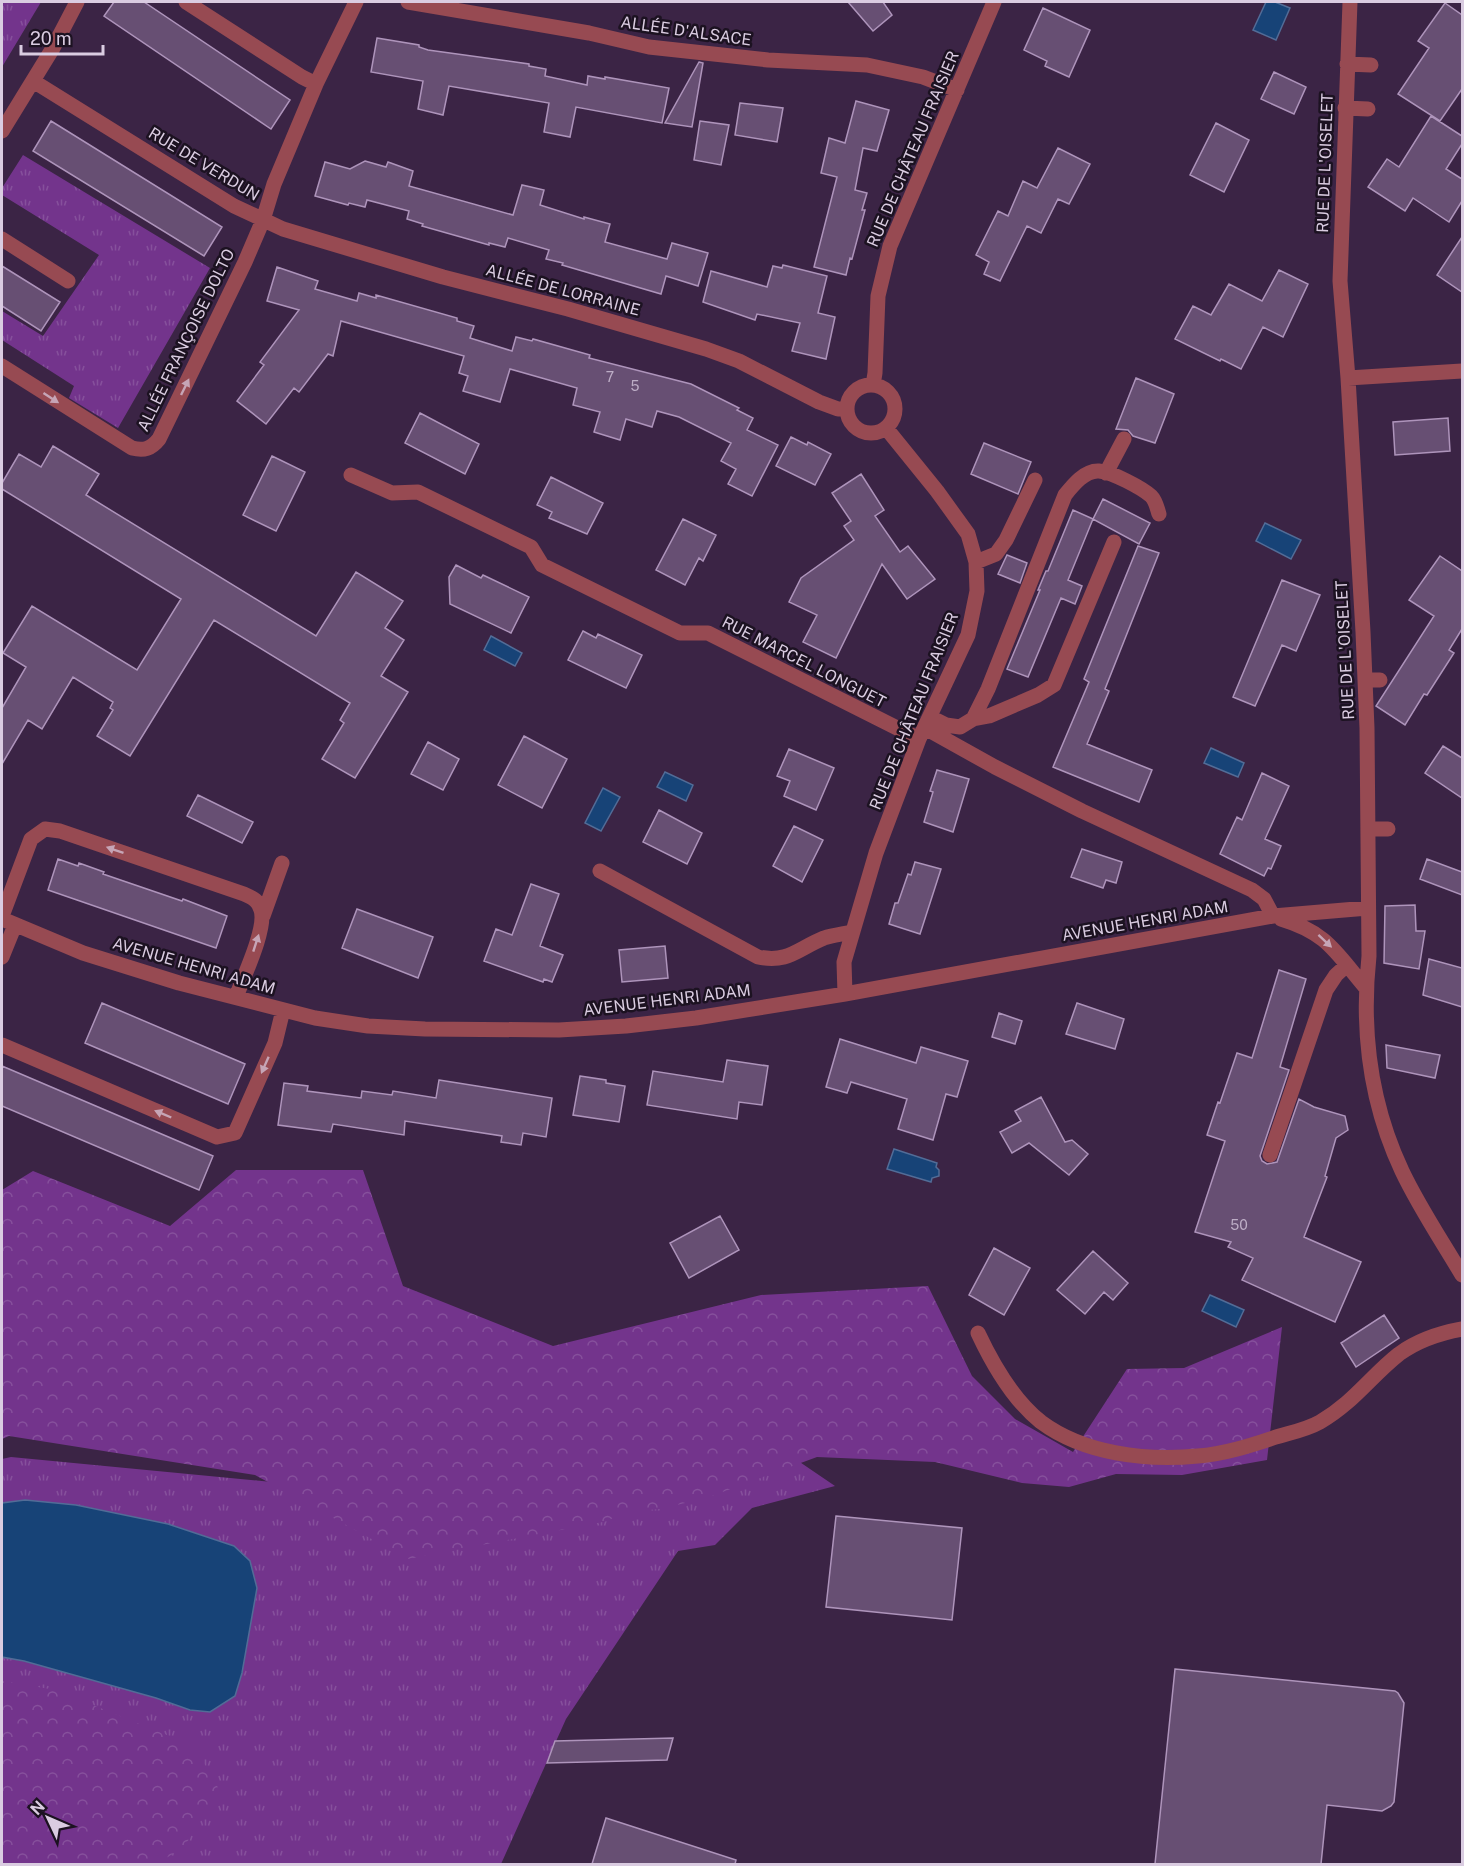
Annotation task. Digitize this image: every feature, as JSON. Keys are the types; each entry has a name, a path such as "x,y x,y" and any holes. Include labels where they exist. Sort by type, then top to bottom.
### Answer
{"street":[{"path":"2,131 77,2"},
{"path":"186,2 316,84"},
{"name":"RUE DE VERDUN","path":"33,81 234,206 263,220 274,184 316,84 356,2"},
{"name":"ALLÉE D'ALSACE","path":"408,2 589,33 650,47 768,60 867,65 923,76 957,90"},
{"name":"RUE DE CHÂTEAU FRAISIER","path":"873,385 878,296 890,246 994,2"},
{"name":"RUE DE L'OISELET","path":"1350,2 1340,281 1372,680 1368,829 1367,1050 1371,1081 1402,1172 1462,1275"},
{"path":"1347,64 1371,66"},
{"path":"1345,108 1368,109"},
{"name":"ALLÉE FRANÇOISE DOLTO","path":"2,366 132,448 142,450 153,447 246,262 263,220"},
{"name":"ALLÉE DE LORRAINE","path":"263,220 283,229 443,278 568,309 706,349 739,361 819,402 838,409 847,408"},
{"path":"2,239 68,281"},
{"path":"1348,378 1462,371"},
{"path":"873,385 886,389 893,397 896,408 894,419 876,434 866,433 854,427 848,418 847,408 852,395 861,387 873,385"},
{"name":"RUE DE CHÂTEAU FRAISIER","path":"845,994 844,962 876,853 925,728 968,635 977,591 976,562 968,534 886,428"},
{"path":"1106,473 1124,439"},
{"path":"973,719 988,689 1065,495 1074,483 1087,474 1098,471 1106,473 1124,480 1152,497 1159,514"},
{"name":"RUE MARCEL LONGUET","path":"351,475 392,493 418,492 531,547 542,565 680,633 708,633 925,728"},
{"path":"976,562 996,554 1006,540 1035,480"},
{"path":"925,728 946,725 960,727 973,719 989,716 1054,685 1114,542"},
{"path":"925,728 1063,801 1252,890 1264,899 1273,916"},
{"path":"2,957 6,920 31,839 45,829 60,831 255,899 261,908 263,922 236,997"},
{"path":"1368,829 1388,829"},
{"path":"262,916 282,863"},
{"path":"600,871 758,957 775,960 789,956 826,937 852,932"},
{"name":"AVENUE HENRI ADAM","path":"6,920 83,952 179,982 315,1018 368,1026 425,1029 559,1030 626,1026 845,994 1273,916 1368,908"},
{"name":"AVENUE HENRI ADAM","path":"1273,916 1318,934 1366,988"},
{"path":"1270,1155 1326,990 1347,964"},
{"path":"2,1046 217,1137 235,1133 275,1044 283,1010"},
{"path":"978,1333 996,1368 1018,1398 1039,1420 1058,1433 1079,1442 1129,1455 1166,1457 1199,1456 1241,1448 1304,1429 1347,1405 1400,1353 1433,1336 1462,1329"}],"green space":[{"path":"2,2 41,2 2,67"},
{"path":"23,155 210,268 118,428 69,398 74,386 2,340 2,311 43,336 99,255 2,195 2,188"},
{"path":"236,1170 363,1170 403,1286 553,1346 761,1295 928,1286 972,1376 1015,1419 1073,1452 1127,1369 1184,1368 1282,1327 1267,1460 1182,1475 1116,1474 1069,1487 1022,1483 935,1462 817,1457 709,1497 661,1509 623,1512 608,1521 408,1559 255,1475 9,1436 2,1439 2,1190 33,1171 170,1226"},
{"path":"785,1452 835,1486 752,1508 715,1545 678,1551 566,1719 501,1864 2,1864 2,1459 11,1457 366,1491"},
{"path":"2,1681 56,1690 194,1746 220,1791 183,1848 156,1864 2,1864"}],"water":[{"path":"1266,2 1275,2 1290,8 1276,40 1253,30"},
{"path":"1265,523 1301,540 1291,559 1256,541"},
{"path":"491,636 522,653 515,666 484,650"},
{"path":"1211,748 1244,763 1238,777 1204,763"},
{"path":"665,772 693,785 686,801 657,787"},
{"path":"603,788 620,797 601,831 585,823"},
{"path":"894,1149 937,1163 939,1176 932,1178 931,1182 887,1169"},
{"path":"1210,1295 1244,1310 1236,1327 1202,1311"},
{"path":"25,1500 76,1505 168,1524 234,1546 250,1561 257,1588 242,1673 235,1696 210,1712 190,1710 156,1698 2,1657 2,1503"}],"building":[{"path":"114,2 144,2 290,100 271,129 104,16"},
{"path":"848,2 883,2 892,15 873,31"},
{"path":"1445,3 1462,15 1462,89 1440,121 1398,94 1429,48 1418,41"},
{"path":"1043,8 1090,30 1069,77 1045,66 1047,61 1024,50"},
{"path":"377,38 419,45 428,50 529,64 529,66 546,69 545,76 587,85 588,76 669,88 662,123 576,107 570,137 544,132 549,103 449,86 443,115 418,109 423,81 371,72"},
{"path":"699,62 703,63 692,127 665,123"},
{"path":"1274,72 1306,87 1294,114 1261,99"},
{"path":"856,101 889,110 877,151 863,148 855,190 867,193 862,210 865,210 846,275 814,267 837,177 821,173 829,138 845,143"},
{"path":"740,103 783,108 777,142 735,135"},
{"path":"1431,116 1462,136 1462,144 1446,169 1462,179 1462,201 1449,222 1413,198 1405,211 1368,187 1387,159 1399,167"},
{"path":"51,121 222,227 204,256 33,151"},
{"path":"700,121 729,125 721,165 694,160"},
{"path":"1216,123 1249,140 1224,192 1190,175"},
{"path":"1058,148 1090,164 1069,204 1058,199 1041,233 1027,226 1000,281 984,274 989,262 976,255 998,211 1008,216 1023,181 1037,188"},
{"path":"365,161 386,167 388,162 413,171 409,186 513,215 522,185 544,190 540,205 584,219 584,217 610,224 605,242 667,259 672,243 708,253 698,286 666,276 661,294 562,265 563,263 546,259 549,250 508,238 505,247 489,243 489,245 422,226 423,224 407,219 409,211 367,200 365,207 315,196 325,162 350,169"},
{"path":"1462,237 1462,292 1437,275"},
{"path":"783,265 827,276 818,313 835,317 826,359 792,351 800,323 757,314 755,320 703,302 711,271 767,287 773,266 782,268"},
{"path":"2,266 60,302 41,331 2,306"},
{"path":"277,267 318,281 315,289 357,301 359,293 376,298 376,295 457,318 457,321 474,326 470,338 512,351 516,337 532,341 533,339 590,355 589,358 691,384 739,408 737,410 753,418 747,430 778,445 752,496 728,484 736,469 721,461 731,443 679,417 657,411 652,427 626,419 620,440 594,432 600,412 573,405 577,388 510,369 500,402 463,391 468,376 459,373 464,356 341,321 333,356 328,354 299,392 294,388 266,424 237,401 264,365 260,362 299,310 267,301"},
{"path":"1279,270 1308,284 1283,337 1263,327 1241,369 1175,339 1193,306 1211,315 1229,284 1262,301"},
{"path":"1136,378 1174,394 1155,443 1133,436 1128,430 1116,429"},
{"path":"420,413 479,444 465,474 405,443"},
{"path":"1448,418 1450,451 1395,455 1393,422"},
{"path":"791,437 807,445 808,442 831,454 815,485 776,466"},
{"path":"984,443 1031,462 1018,494 971,474"},
{"path":"53,446 99,474 86,495 316,636 356,572 403,601 385,628 404,640 381,676 408,692 355,778 322,759 344,723 340,720 350,703 214,620 130,756 97,736 113,710 110,708 113,702 73,677 42,729 28,720 2,764 2,708 26,667 3,653 32,606 137,670 181,599 2,489 2,483 19,454 41,467"},
{"path":"272,456 305,472 276,531 243,515"},
{"path":"861,474 884,510 875,516 900,552 908,546 935,579 907,599 882,564 836,658 803,642 817,615 789,602 801,578 854,540 844,526 851,521 832,493"},
{"path":"551,477 603,503 587,534 549,518 552,512 537,505"},
{"path":"1103,499 1150,523 1139,544 1093,519"},
{"path":"1073,510 1093,519 1068,580 1082,586 1075,604 1061,598 1028,677 1007,669"},
{"path":"683,519 716,535 703,561 699,558 685,585 656,570"},
{"path":"1138,546 1159,553 1105,689 1109,691 1087,744 1152,770 1139,802 1053,767 1089,682 1084,679"},
{"path":"1007,555 1027,563 1020,583 998,574"},
{"path":"1440,556 1462,571 1462,629 1449,650 1454,653 1405,725 1376,706 1434,616 1409,600"},
{"path":"456,565 481,578 483,575 529,597 511,633 450,604 449,577"},
{"path":"1282,580 1320,595 1296,651 1282,645 1255,706 1233,697"},
{"path":"583,631 596,638 598,634 642,655 626,688 568,660"},
{"path":"524,736 567,759 542,808 498,785"},
{"path":"428,742 459,759 443,790 411,774"},
{"path":"1443,746 1462,758 1462,798 1425,773"},
{"path":"789,749 834,768 816,810 784,796 790,781 777,776"},
{"path":"937,770 969,779 953,832 924,822"},
{"path":"1262,773 1289,786 1265,839 1281,846 1271,869 1268,868 1264,876 1220,854 1237,817 1242,820"},
{"path":"198,795 253,822 242,843 187,816"},
{"path":"659,810 702,833 687,864 643,842"},
{"path":"794,826 823,840 802,882 773,866"},
{"path":"1082,849 1122,862 1116,883 1106,880 1103,888 1071,877"},
{"path":"58,859 78,866 79,863 104,872 103,874 182,901 183,899 227,916 216,948 48,890"},
{"path":"1427,859 1462,872 1462,895 1420,879"},
{"path":"915,862 941,869 920,934 889,924 895,903 898,903 908,874 911,875"},
{"path":"531,884 559,894 540,946 563,955 552,982 544,979 543,982 484,961 496,929 512,935"},
{"path":"1415,905 1416,931 1425,931 1419,969 1384,963 1385,906"},
{"path":"357,909 433,937 418,978 342,948"},
{"path":"665,946 668,978 622,982 619,950"},
{"path":"1429,959 1462,968 1462,1007 1423,995"},
{"path":"1279,970 1306,979 1280,1067 1289,1070 1260,1156 1267,1164 1277,1162 1299,1099 1314,1107 1345,1116 1348,1130 1336,1138 1325,1176 1327,1177 1304,1237 1361,1262 1335,1322 1242,1280 1253,1258 1228,1247 1231,1242 1195,1232 1225,1141 1207,1135 1237,1053 1252,1058"},
{"path":"102,1003 245,1064 228,1104 85,1043"},
{"path":"1077,1003 1124,1019 1115,1049 1066,1034"},
{"path":"999,1013 1022,1021 1015,1044 992,1037"},
{"path":"840,1039 916,1063 921,1047 968,1061 957,1097 946,1094 933,1140 898,1129 907,1099 851,1082 847,1093 826,1087"},
{"path":"1386,1045 1440,1055 1435,1078 1387,1068"},
{"path":"727,1060 768,1066 762,1105 739,1102 737,1119 647,1105 653,1071 723,1082"},
{"path":"2,1066 213,1156 199,1190 2,1106"},
{"path":"580,1076 625,1086 619,1122 573,1115"},
{"path":"439,1080 552,1098 546,1137 523,1133 521,1145 501,1142 502,1136 405,1121 404,1135 333,1124 331,1132 278,1125 284,1083 308,1086 307,1091 361,1098 362,1091 392,1095 393,1091 436,1098"},
{"path":"1041,1097 1065,1142 1072,1140 1088,1154 1069,1175 1029,1143 1012,1153 1000,1132 1021,1121 1015,1111"},
{"path":"720,1216 739,1250 689,1278 670,1243"},
{"path":"994,1248 1030,1268 1004,1315 969,1295"},
{"path":"1093,1251 1128,1283 1113,1300 1104,1292 1085,1314 1057,1290"},
{"path":"1384,1315 1399,1338 1356,1367 1341,1343"},
{"path":"836,1516 962,1528 952,1620 826,1607"},
{"path":"1175,1669 1395,1691 1404,1703 1394,1802 1382,1811 1327,1805 1321,1864 1155,1864"},
{"path":"673,1738 667,1760 547,1763 555,1741"},
{"path":"606,1818 736,1860 735,1864 592,1864"}]}
